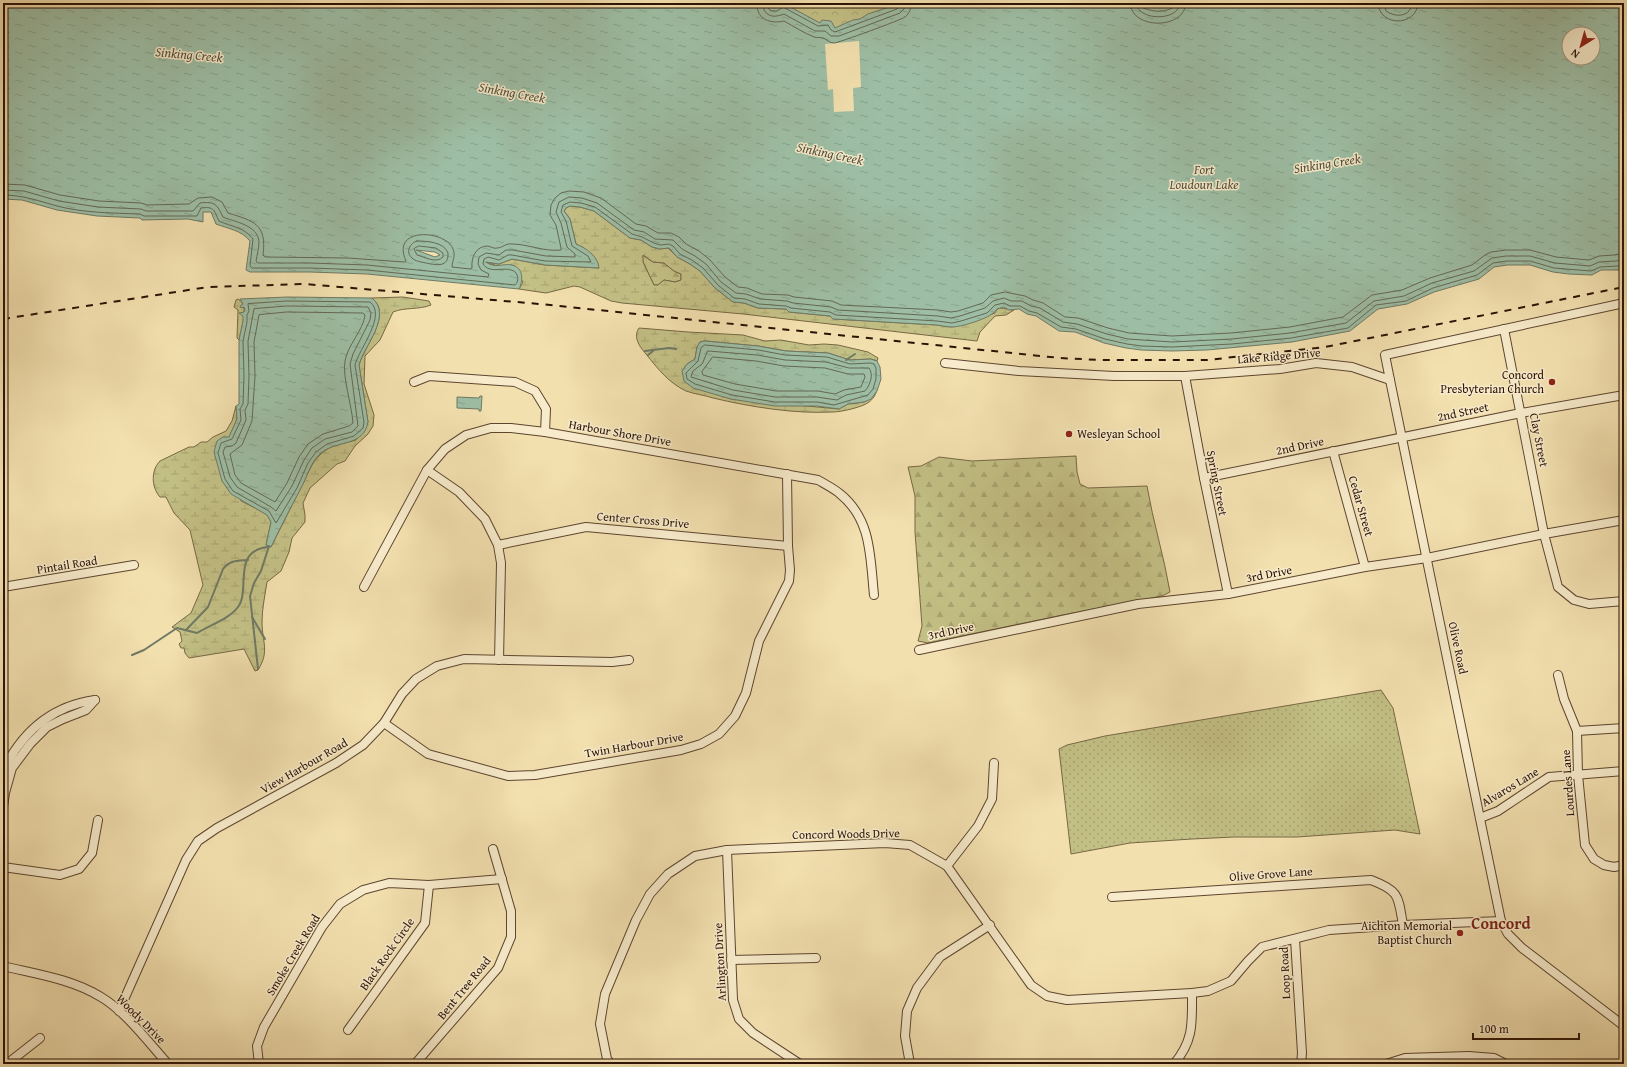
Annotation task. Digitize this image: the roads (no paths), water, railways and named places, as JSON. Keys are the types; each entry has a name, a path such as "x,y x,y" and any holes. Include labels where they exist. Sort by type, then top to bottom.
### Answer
{"street":[{"path":"1390,380 1385,354 1624,303"},
{"name":"Clay Street","path":"1504,328 1544,534 1558,587 1574,600 1589,604 1624,601"},
{"name":"Lake Ridge Drive","path":"945,363 1019,371 1114,376 1185,376 1280,369 1316,363 1352,366 1390,380"},
{"path":"414,382 429,376 515,382 535,391 546,409 545,432"},
{"name":"Spring Street","path":"1185,376 1228,594"},
{"name":"Olive Road","path":"1390,380 1501,921"},
{"name":"2nd Street","path":"1402,437 1521,413 1624,395"},
{"name":"Harbour Shore Drive","path":"364,587 427,470 445,449 466,435 491,428 511,428 545,432 818,480 839,493 852,505 862,520 868,537 874,595"},
{"name":"2nd Drive","path":"1204,478 1402,437"},
{"name":"Cedar Street","path":"1333,451 1365,567"},
{"path":"427,470 459,492 485,519 498,545 501,563 499,660"},
{"name":"Twin Harbour Drive","path":"384,723 428,754 508,776 535,775 681,750 701,744 719,734 735,716 746,693 759,641 789,581 790,570 788,546 787,474"},
{"name":"3rd Drive","path":"919,650 1138,604 1228,594 1365,567 1427,558 1544,534 1624,520"},
{"name":"Center Cross Drive","path":"498,545 586,528 788,546"},
{"name":"Pintail Road","path":"3,587 134,565"},
{"name":"View Harbour Road","path":"119,1011 186,860 198,841 221,826 336,763 363,745 384,723 402,694 416,679 437,666 464,659 612,662 629,660"},
{"name":"Lourdes Lane","path":"1558,675 1564,699 1577,731 1578,775 1585,845 1594,859 1604,865 1624,865"},
{"path":"3,807 6,767 18,745 38,724 60,709 82,702 95,700 86,710 48,727 6,767"},
{"path":"1577,731 1624,728"},
{"path":"947,866 978,826 992,799 994,763"},
{"name":"Alvaros Lane","path":"1480,818 1498,811 1550,777 1624,771"},
{"path":"3,867 60,875 79,869 92,853 98,820"},
{"name":"Concord Woods Drive","path":"611,1064 607,1059 600,1024 605,994 640,913 650,894 668,874 695,856 727,850 885,843 910,845 947,866 1031,985 1047,996 1067,1000 1192,993 1208,990 1231,981 1262,947 1295,939"},
{"name":"Bent Tree Road","path":"416,1064 498,968 511,937 511,911 493,848"},
{"name":"Arlington Drive","path":"727,850 733,1000 739,1019 753,1033 800,1064"},
{"name":"Smoke Creek Road","path":"259,1064 257,1046 264,1027 322,927 340,904 363,890 389,883 429,885 502,879"},
{"name":"Olive Grove Lane","path":"1112,897 1371,880 1388,886 1398,897 1402,925"},
{"name":"Black Rock Circle","path":"348,1030 425,923 429,885"},
{"path":"1501,921 1508,934 1522,948 1624,1026"},
{"name":"Loop Road","path":"1301,1064 1302,1053 1295,939 1329,930 1501,921"},
{"path":"910,1064 905,1036 907,1011 917,988 940,957 990,925"},
{"path":"731,960 816,958"},
{"name":"Woody Drive","path":"3,966 61,979 101,997 119,1011 168,1064"},
{"path":"1174,1064 1183,1053 1192,1029 1192,993"},
{"path":"7,1064 40,1038"},
{"path":"1386,1064 1405,1058 1469,1056 1494,1058 1506,1064"}],"water":[{"name":"Fort Loudoun Lake","path":"3,3 772,3 772,7 775,8 780,3 783,3 820,23 822,20 831,21 835,28 853,20 860,19 868,14 901,3 1138,3 1156,7 1175,3 1390,3 1397,7 1406,3 1624,3 1624,266 1620,270 1601,270 1592,275 1553,272 1530,265 1507,265 1494,267 1479,279 1434,292 1407,304 1378,309 1350,331 1292,342 1207,350 1141,350 1104,343 1075,332 1059,331 1036,316 1027,314 1019,309 1009,310 1004,307 997,309 990,315 977,321 953,327 833,319 830,316 789,312 786,309 758,308 744,303 733,302 715,288 700,271 677,257 669,248 660,249 652,247 641,240 630,238 594,211 580,207 570,206 564,211 570,219 576,244 594,256 599,268 545,265 512,259 499,264 486,262 493,265 512,265 519,269 522,279 519,289 367,274 250,272 246,270 250,241 239,232 216,224 211,212 203,212 203,222 188,219 142,220 140,218 97,216 57,210 22,200 3,199","holes":["416,250 435,252 440,255 435,257"]},
{"path":"287,297 372,298 378,305 380,313 375,331 359,365 368,422 365,430 361,436 349,442 327,449 317,457 311,465 271,547 266,545 271,522 267,515 231,494 222,481 214,452 217,441 223,437 229,437 237,419 236,406 239,404 239,340 243,321 243,316 239,313 244,312 245,310 244,307 241,308 240,306 243,304 240,299"},
{"path":"705,341 758,346 786,351 828,353 850,360 871,359 877,361 880,367 881,379 877,391 871,399 864,402 848,404 839,409 817,406 775,406 731,399 693,388 684,381 682,371 687,364 695,359 697,347 700,342"},
{"path":"482,396 481,411 479,411 479,409 457,408 457,397 479,398"}],"waterway":[{"path":"645,351 669,348 676,349"},
{"path":"648,355 653,351"},
{"path":"846,360 855,354"},
{"path":"258,669 250,596 254,583 261,571 269,546"},
{"path":"132,655 144,650 177,628 197,633 230,615 238,607 242,600 246,563 250,556 257,550 268,547"},
{"path":"186,630 208,607 223,569 231,562 248,560"},
{"path":"252,617 265,639"}],"railway":[{"path":"3,319 208,287 305,284 540,304 1060,358 1101,360 1207,360 1325,347 1624,287"}],"place":[{"name":"Concord Presbyterian Church","path":"1552,382"},
{"name":"Wesleyan School","path":"1069,434"},
{"name":"Aichton Memorial Baptist Church","path":"1460,933"}],"district":[{"name":"Concord","path":"1501,923"}],"water label":[{"name":"Sinking Creek","path":"189,54"},
{"name":"Sinking Creek","path":"512,92"},
{"name":"Sinking Creek","path":"830,153"},
{"name":"Sinking Creek","path":"1327,163"}]}
